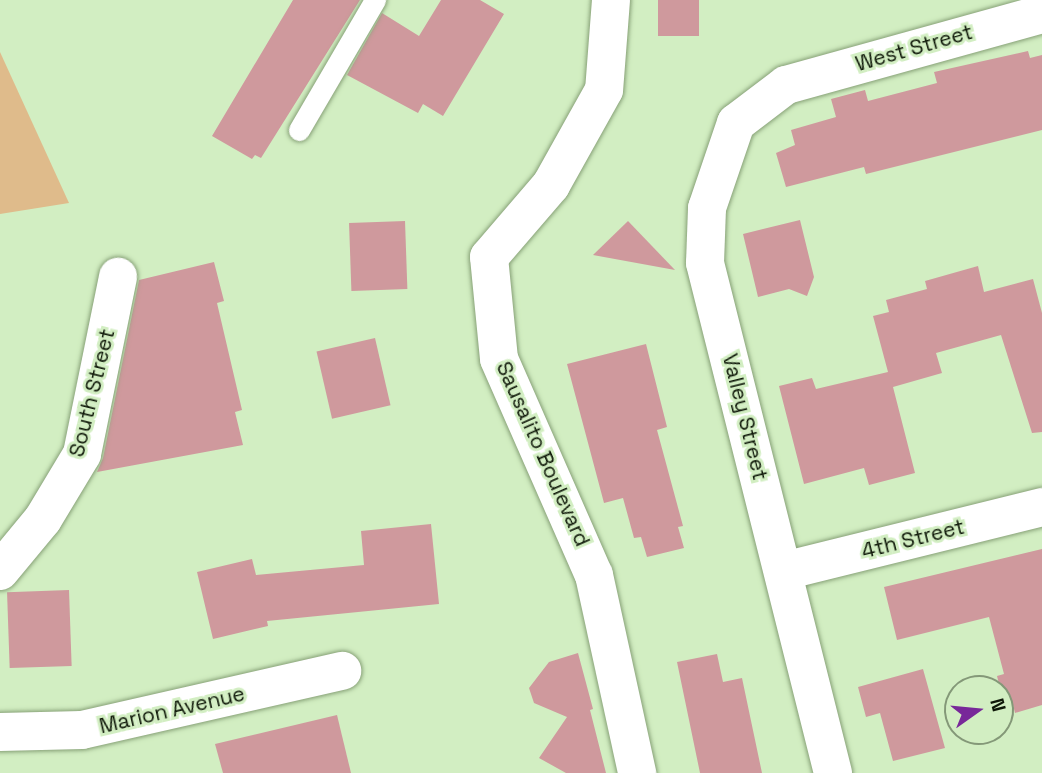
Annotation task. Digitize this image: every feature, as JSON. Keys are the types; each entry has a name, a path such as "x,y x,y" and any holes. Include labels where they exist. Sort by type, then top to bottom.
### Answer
{"street":[{"name":"Sausalito Boulevard","path":"611,0 604,90 551,185 489,257 499,359 594,575 637,773"},
{"name":"West Street","path":"786,85 972,14 1042,14"},
{"name":"Valley Street","path":"786,85 736,124 708,208 705,263 833,773"},
{"name":"South Street","path":"0,571 43,519 82,454 118,277"},
{"name":"4th Street","path":"784,570 1042,507"},
{"name":"Marion Avenue","path":"0,732 82,730 342,671"}],"lane":[{"path":"299,130 375,0"}],"shaded area":[{"path":"0,52 69,203 0,214"}],"building":[{"path":"293,0 360,0 261,158 255,155 252,159 212,136"},
{"path":"441,0 480,0 504,14 443,116 423,104 418,113 347,75 382,13 419,36"},
{"path":"658,0 699,0 699,36 658,36"},
{"path":"1028,51 1030,58 1042,55 1042,130 866,174 864,167 786,187 776,153 795,145 791,130 836,117 831,99 865,90 868,101 937,83 934,72"},
{"path":"800,220 814,277 807,296 789,289 758,297 743,234"},
{"path":"405,221 407,289 351,291 349,223"},
{"path":"628,221 675,270 593,255"},
{"path":"214,262 224,301 217,303 242,410 235,412 243,445 97,472 103,458 139,280"},
{"path":"978,266 984,292 1033,279 1042,313 1042,432 1032,433 1001,335 936,353 942,373 893,387 915,473 869,485 864,468 804,484 779,386 812,378 816,389 888,372 873,316 889,312 886,300 927,289 925,281"},
{"path":"375,338 391,405 332,419 317,351"},
{"path":"646,344 667,427 657,430 683,526 678,527 684,548 647,557 641,537 634,538 623,498 604,503 567,364"},
{"path":"431,524 439,604 267,621 268,626 213,639 197,572 252,559 256,575 364,565 361,531"},
{"path":"1042,549 1042,705 1015,713 1014,675 1000,675 1004,674 989,617 897,640 884,587"},
{"path":"69,590 72,666 10,668 7,592"},
{"path":"578,653 606,773 566,773 539,758 567,717 534,703 529,688 549,662"},
{"path":"717,654 723,682 742,678 762,773 700,773 677,662"},
{"path":"923,669 945,748 893,761 880,713 866,717 858,687"},
{"path":"337,715 351,773 223,773 215,744"}]}
